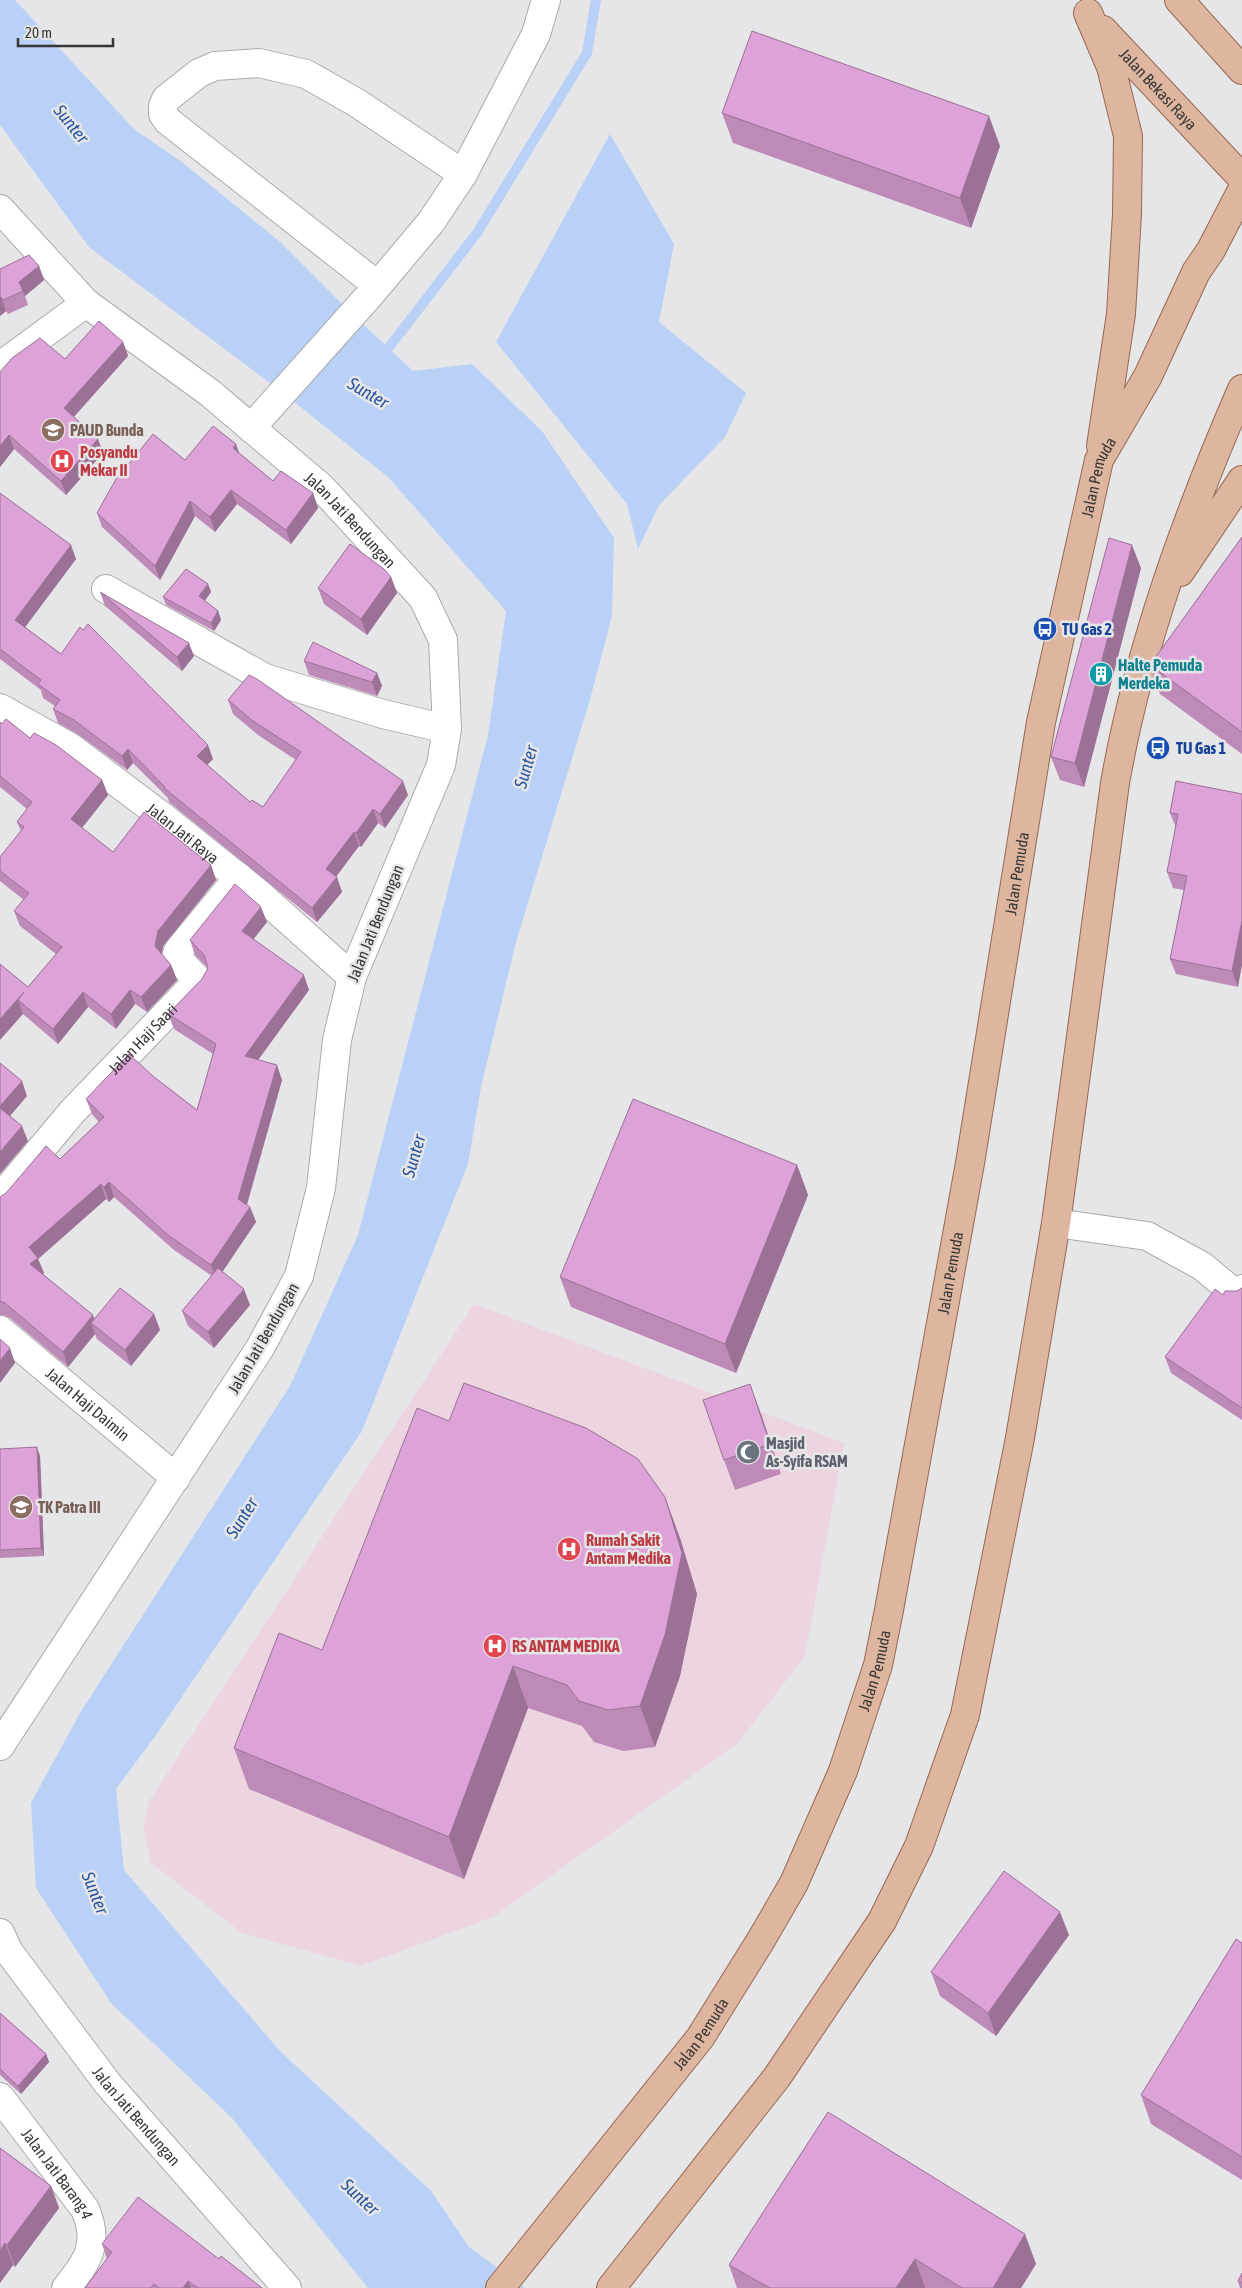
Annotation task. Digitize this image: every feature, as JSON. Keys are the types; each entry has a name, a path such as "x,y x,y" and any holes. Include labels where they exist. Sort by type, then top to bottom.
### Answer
{"main road":[{"path":"1179,0 1242,70"},
{"path":"1083,6 1111,67 1128,136 1127,214 1121,314 1099,460"},
{"name":"Jalan Bekasi Raya","path":"1083,6 1242,178"},
{"name":"Jalan Pemuda","path":"500,2288 700,2038 794,1883 843,1771 878,1665 932,1383 970,1163 1041,722 1099,460 1148,376 1196,272 1242,190"},
{"path":"611,2288 777,2077 882,1921 919,1846 965,1715 1020,1438 1056,1223 1115,783 1123,739 1162,597 1186,525 1242,389"},
{"path":"1162,597 1242,480"}],"street":[{"path":"256,422 373,291 431,222 463,174 536,34 546,0"},
{"path":"373,291 168,121 163,114 162,106 166,99 199,73 215,66 259,63 306,74 357,102 463,174"},
{"name":"Jalan Jati Bendungan","path":"0,209 86,303 210,393 256,422 322,488 423,598 442,640 447,729 441,765 352,977 337,1040 321,1188 299,1276 260,1348 0,1746"},
{"path":"0,366 86,303"},
{"path":"106,589 265,678 384,714 447,729"},
{"name":"Jalan Jati Raya","path":"0,708 70,747 239,877 352,977"},
{"name":"Jalan Haji Saari","path":"0,1198 72,1112 196,983 198,980 176,957 178,950 239,877"},
{"path":"1056,1223 1147,1236 1202,1266 1232,1291 1236,1292 1242,1289"},
{"name":"Jalan Haji Daimin","path":"0,1330 176,1478"},
{"name":"Jalan Jati Bendungan","path":"0,1933 9,1952 108,2084 287,2288"},
{"name":"Jalan Jati Barang 4","path":"0,2097 84,2209 90,2223 92,2235 87,2260 66,2288"}],"shaded area":[{"name":"Rumah Sakit Antam Medika","path":"474,1304 844,1443 805,1656 737,1744 493,1917 361,1966 242,1933 151,1863 143,1826 149,1801"}],"water":[{"name":"Sunter","path":"0,0 15,0 134,129 183,163 279,241 353,315 413,371 472,364 542,431 614,538 612,616 589,703 516,942 481,1087 468,1164 362,1431 156,1735 116,1789 124,1870 280,2051 431,2191 469,2247 525,2288 368,2288 232,2118 111,2003 36,1888 31,1803 80,1713 290,1386 358,1235 488,735 506,611 388,477 278,389 89,247 0,125"},
{"path":"610,134 674,244 659,322 746,393 725,437 659,505 638,549 627,504 496,342"}],"building":[{"path":"752,31 989,116 960,198 722,113"},
{"path":"29,255 39,266 19,282 23,291 3,300 0,298 0,269"},
{"path":"99,321 123,342 64,408 98,439 61,481 9,435 0,446 0,372 12,358 40,338 65,359"},
{"path":"213,426 236,444 233,448 273,481 281,471 313,493 286,530 231,490 210,517 190,501 155,566 97,513 125,463 128,465 153,434 185,460"},
{"path":"0,493 71,545 15,620 61,654 80,627 83,630 88,624 208,745 197,756 250,802 252,800 263,807 301,752 253,721 228,700 249,675 403,781 380,814 373,809 326,869 337,877 312,908 164,788 128,749 122,756 74,720 53,709 60,700 38,684 41,680 0,649"},
{"path":"1242,537 1242,732 1150,665"},
{"path":"1109,538 1132,545 1075,763 1051,757"},
{"path":"350,544 384,569 391,577 361,619 318,588"},
{"path":"186,569 208,584 199,596 218,611 211,623 163,597"},
{"path":"100,592 189,643 177,657"},
{"path":"313,642 377,673 372,682 304,661"},
{"path":"6,719 30,738 34,733 56,745 102,780 71,819 113,852 144,812 211,865 158,931 155,946 171,965 141,997 130,990 111,1014 83,992 53,1029 18,1000 24,992 0,1019 0,964 28,987 62,947 14,911 29,893 0,871 0,857 24,827 17,822 32,802 0,776 0,722 2,724"},
{"path":"1176,781 1242,794 1242,920 1232,971 1170,959 1187,876 1167,872 1178,814 1170,813"},
{"path":"235,884 261,907 242,931 304,975 245,1056 277,1065 238,1199 250,1207 211,1265 168,1235 109,1182 104,1187 101,1184 29,1247 38,1258 30,1264 93,1315 63,1352 5,1303 0,1301 0,1197 6,1193 46,1146 60,1159 104,1117 86,1099 129,1054 154,1077 197,1110 216,1044 168,1014 202,979 208,968 204,955 190,940"},
{"path":"0,1063 22,1081 0,1106"},
{"path":"633,1099 797,1165 725,1344 560,1277"},
{"path":"0,1108 22,1126 0,1152"},
{"path":"218,1268 244,1289 208,1332 182,1311"},
{"path":"120,1288 154,1314 125,1350 91,1323"},
{"path":"1242,1288 1242,1408 1165,1357 1215,1289 1223,1295 1225,1291 1237,1291"},
{"path":"0,1339 10,1348 0,1361"},
{"path":"464,1383 586,1428 638,1459 665,1497 682,1553 665,1635 640,1706 608,1710 579,1701 567,1685 513,1666 449,1837 234,1748 279,1633 322,1650 417,1408 449,1421"},
{"path":"750,1384 770,1444 724,1460 703,1400"},
{"name":"TK Patra III","path":"37,1447 41,1548 0,1550 0,1449"},
{"path":"1004,1871 1060,1912 988,2013 931,1972"},
{"path":"1236,1939 1242,1943 1242,2157 1141,2095"},
{"path":"0,2013 46,2054 18,2086 0,2069"},
{"path":"828,2112 1025,2234 993,2288 962,2288 915,2259 896,2288 770,2288 729,2265"},
{"path":"0,2148 51,2186 7,2245 5,2243 0,2251"},
{"path":"138,2197 219,2259 221,2256 262,2288 198,2288 188,2281 183,2288 159,2288 154,2284 151,2288 85,2288 112,2252 102,2244"},
{"path":"1242,2273 1242,2283 1238,2281"}],"waterway":[{"path":"380,359 477,233 587,53 596,0"}],"place":[{"name":"PAUD Bunda","path":"53,430"},
{"name":"Posyandu Mekar II","path":"62,461"},
{"name":"TU Gas 2","path":"1045,629"},
{"name":"Halte Pemuda Merdeka","path":"1101,674"},
{"name":"TU Gas 1","path":"1158,748"},
{"name":"Masjid As-Syifa RSAM","path":"748,1452"},
{"name":"TK Patra III","path":"21,1507"},
{"name":"Rumah Sakit Antam Medika","path":"569,1549"},
{"name":"RS ANTAM MEDIKA","path":"495,1646"}]}
